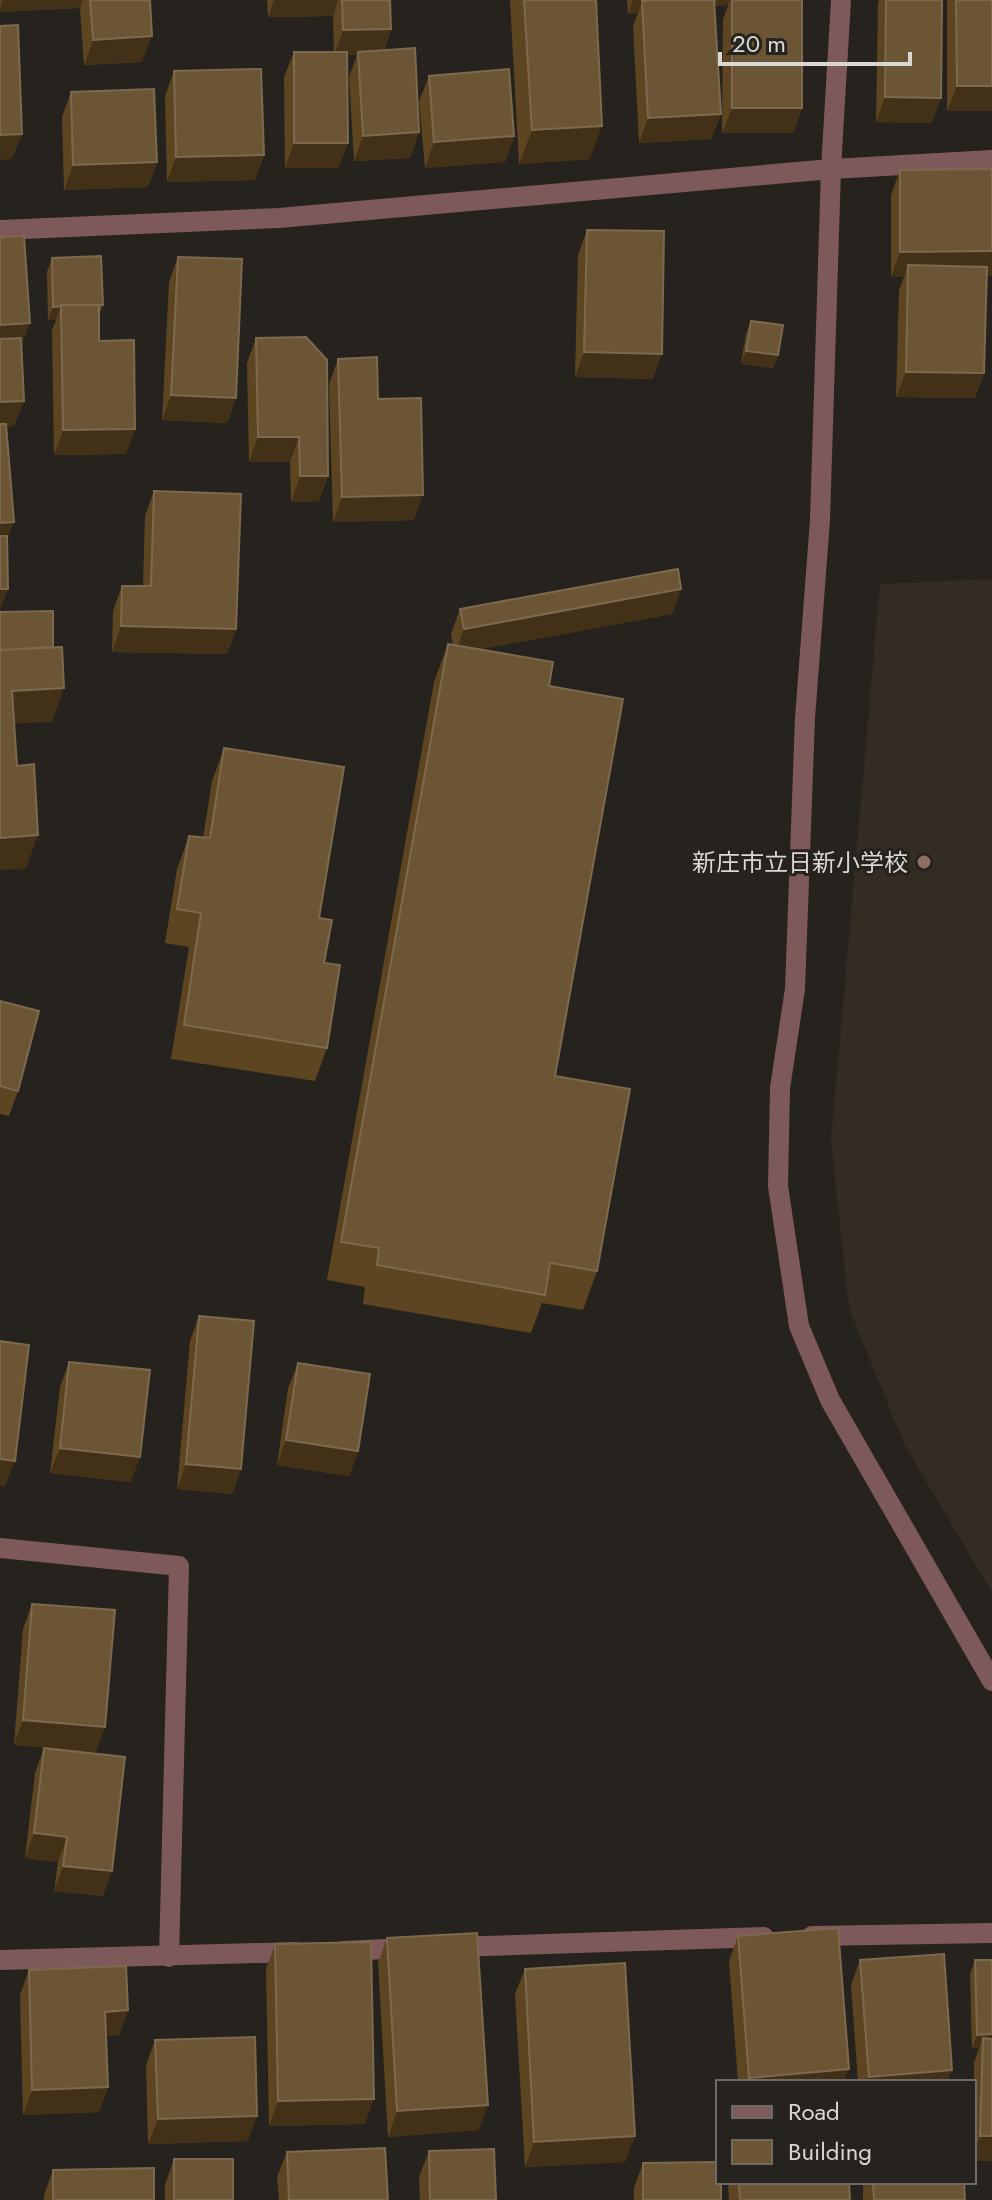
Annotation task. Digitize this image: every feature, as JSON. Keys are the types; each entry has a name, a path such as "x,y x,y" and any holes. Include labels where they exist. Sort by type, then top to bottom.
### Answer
{"street":[{"path":"841,0 831,169 820,520 805,718 795,989 780,1088 778,1186 799,1326 825,1388 992,1681"},
{"path":"0,230 279,218 831,169 992,160"},
{"path":"0,1548 179,1566 169,1957"},
{"path":"0,1960 790,1936 992,1933"}],"shaded area":[{"name":"新庄市立日新小学校","path":"992,579 992,1592 904,1444 849,1308 831,1141 880,584"}],"building":[{"path":"90,0 150,0 152,36 93,40"},
{"path":"342,0 390,0 391,29 343,30"},
{"path":"524,0 596,0 602,126 532,130"},
{"path":"714,0 721,114 648,118 642,1"},
{"path":"732,0 802,0 802,108 732,108"},
{"path":"886,0 942,0 941,98 885,97"},
{"path":"956,0 992,0 992,86 957,86"},
{"path":"18,25 22,134 0,135 0,26"},
{"path":"415,48 419,132 363,136 358,52"},
{"path":"294,52 347,52 348,143 294,143"},
{"path":"261,69 264,155 176,157 174,71"},
{"path":"509,69 514,136 434,142 429,76"},
{"path":"154,89 157,162 73,165 71,92"},
{"path":"992,169 992,251 900,252 900,170"},
{"path":"587,230 664,231 662,354 584,352"},
{"path":"24,236 30,323 0,325 0,237"},
{"path":"101,256 103,305 53,307 52,258"},
{"path":"178,257 242,259 236,398 171,395"},
{"path":"908,265 987,267 984,373 906,372"},
{"path":"61,305 99,305 99,341 134,340 135,429 63,430"},
{"path":"751,321 783,325 778,355 746,351"},
{"path":"306,337 327,360 328,476 300,476 299,437 258,437 256,338"},
{"path":"21,338 24,401 0,402 0,339"},
{"path":"377,357 378,399 421,398 423,495 342,497 338,359"},
{"path":"0,424 6,424 14,522 0,523"},
{"path":"154,491 241,494 236,629 121,626 122,586 151,586"},
{"path":"0,536 7,536 8,589 0,589"},
{"path":"678,569 681,589 464,629 460,609"},
{"path":"53,611 53,647 0,650 0,612"},
{"path":"448,644 553,662 549,686 623,699 555,1076 630,1089 597,1271 550,1263 545,1295 377,1265 379,1248 341,1242"},
{"path":"62,647 64,688 12,691 17,766 34,764 38,835 0,838 0,650"},
{"path":"224,748 344,767 319,918 332,920 324,963 340,965 327,1048 184,1025 201,913 177,909 189,836 210,838"},
{"path":"0,1001 39,1011 18,1091 0,1086"},
{"path":"199,1316 254,1321 241,1469 186,1464"},
{"path":"0,1341 29,1345 15,1461 0,1459"},
{"path":"69,1362 150,1370 140,1457 60,1448"},
{"path":"298,1363 370,1374 358,1451 286,1440"},
{"path":"32,1604 115,1610 105,1727 23,1720"},
{"path":"44,1748 125,1757 112,1871 63,1866 67,1837 34,1833"},
{"path":"838,1928 849,2069 749,2078 738,1936"},
{"path":"477,1933 488,2105 397,2111 387,1938"},
{"path":"371,1942 374,2099 278,2101 275,1944"},
{"path":"944,1954 952,2070 869,2077 860,1960"},
{"path":"975,1960 992,1960 992,2034 977,2035"},
{"path":"625,1963 635,2136 534,2142 525,1969"},
{"path":"126,1966 128,2010 105,2012 108,2087 32,2090 29,1970"},
{"path":"255,2037 257,2116 158,2119 155,2040"},
{"path":"983,2038 992,2039 992,2136 980,2136"},
{"path":"385,2148 388,2200 289,2200 287,2152"},
{"path":"494,2149 496,2200 430,2200 429,2151"},
{"path":"174,2159 233,2159 233,2200 174,2200"},
{"path":"716,2162 716,2184 721,2184 721,2200 643,2200 643,2163"},
{"path":"154,2168 154,2200 53,2200 53,2170"},
{"path":"739,2184 849,2184 850,2200 740,2200"},
{"path":"873,2184 964,2184 965,2200 874,2200"}],"place":[{"name":"新庄市立日新小学校","path":"924,862"}]}
